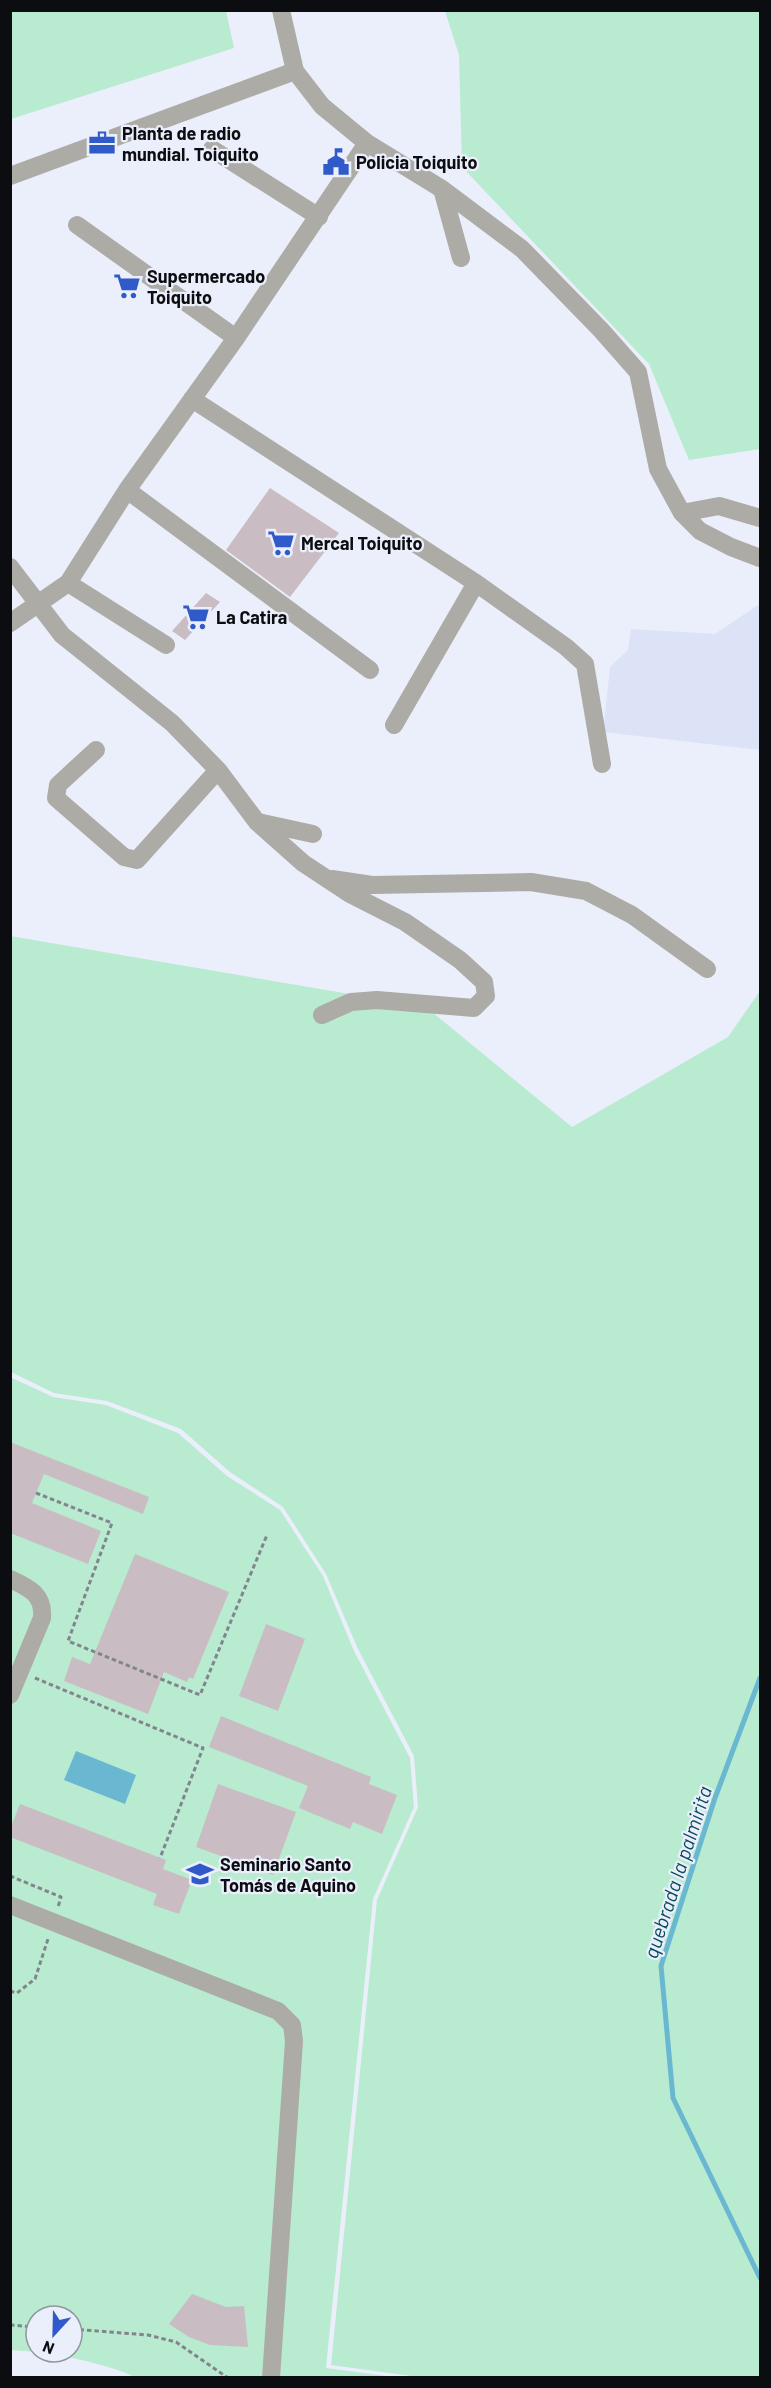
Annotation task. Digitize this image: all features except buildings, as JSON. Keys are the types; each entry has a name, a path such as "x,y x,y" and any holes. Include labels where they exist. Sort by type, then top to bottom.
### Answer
{"street":[{"path":"281,10 296,71 322,106 367,143 442,189 522,249 601,330 638,372 658,470 682,513 700,531 731,547 760,558"},
{"path":"10,176 296,71"},
{"path":"10,623 68,583 127,490 236,338 367,143"},
{"path":"212,148 319,217"},
{"path":"442,189 461,258"},
{"path":"77,225 236,338"},
{"path":"192,399 476,583 566,647 585,664 602,764"},
{"path":"127,490 370,670"},
{"path":"682,513 719,506 760,518"},
{"path":"10,567 62,635 172,723 218,770 257,822 303,863 350,894 405,922 460,960 484,982 486,996 474,1008 377,1000 351,1002 322,1015"},
{"path":"68,583 166,645"},
{"path":"394,725 476,583"},
{"path":"96,750 58,784 56,798 124,857 137,860 218,770"},
{"path":"257,822 313,834"},
{"path":"327,879 372,885 531,882 586,891 632,915 707,969"},
{"path":"10,1579 35,1592 43,1609 42,1618 10,1695"},
{"path":"10,1905 278,2011 292,2025 294,2041 271,2378"}],"path":[{"path":"36,1493 112,1524 68,1641 200,1695 267,1535"},
{"path":"20,1672 203,1748 160,1858"},
{"path":"84,2330 148,2335 176,2342 228,2378"}],"shaded area":[{"path":"758,605 760,606 760,750 603,732 610,667 628,650 631,629 715,634"}],"green space":[{"path":"11,10 226,11 234,48 11,119"},
{"path":"445,11 760,11 760,449 689,460 649,364 462,167 459,55"},
{"path":"10,936 426,1007 572,1127 728,1037 760,991 760,2377 426,2378 331,2365 377,1900 418,1807 414,1756 358,1649 326,1574 283,1507 230,1472 181,1429 107,1401 54,1393 11,1372"},
{"name":"Seminario Santo Tomás de Aquino","path":"10,1377 53,1397 106,1405 178,1433 227,1476 280,1510 323,1576 354,1651 410,1758 414,1807 373,1899 326,2368 394,2377 134,2377 116,2369 84,2361 84,2304 24,2304 24,2351 11,2350"}],"water":[{"path":"76,1751 136,1775 125,1804 64,1780"}],"waterway":[{"name":"quebrada la palmirita","path":"760,1678 715,1798 661,1966 673,2098 760,2278"}],"place":[{"name":"Planta de radio mundial. Toiquito","path":"102,143"},
{"name":"Policia Toiquito","path":"336,162"},
{"name":"Supermercado Toiquito","path":"127,286"},
{"name":"Mercal Toiquito","path":"281,543"},
{"name":"La Catira","path":"196,617"},
{"name":"Seminario Santo Tomás de Aquino","path":"200,1874"}]}
